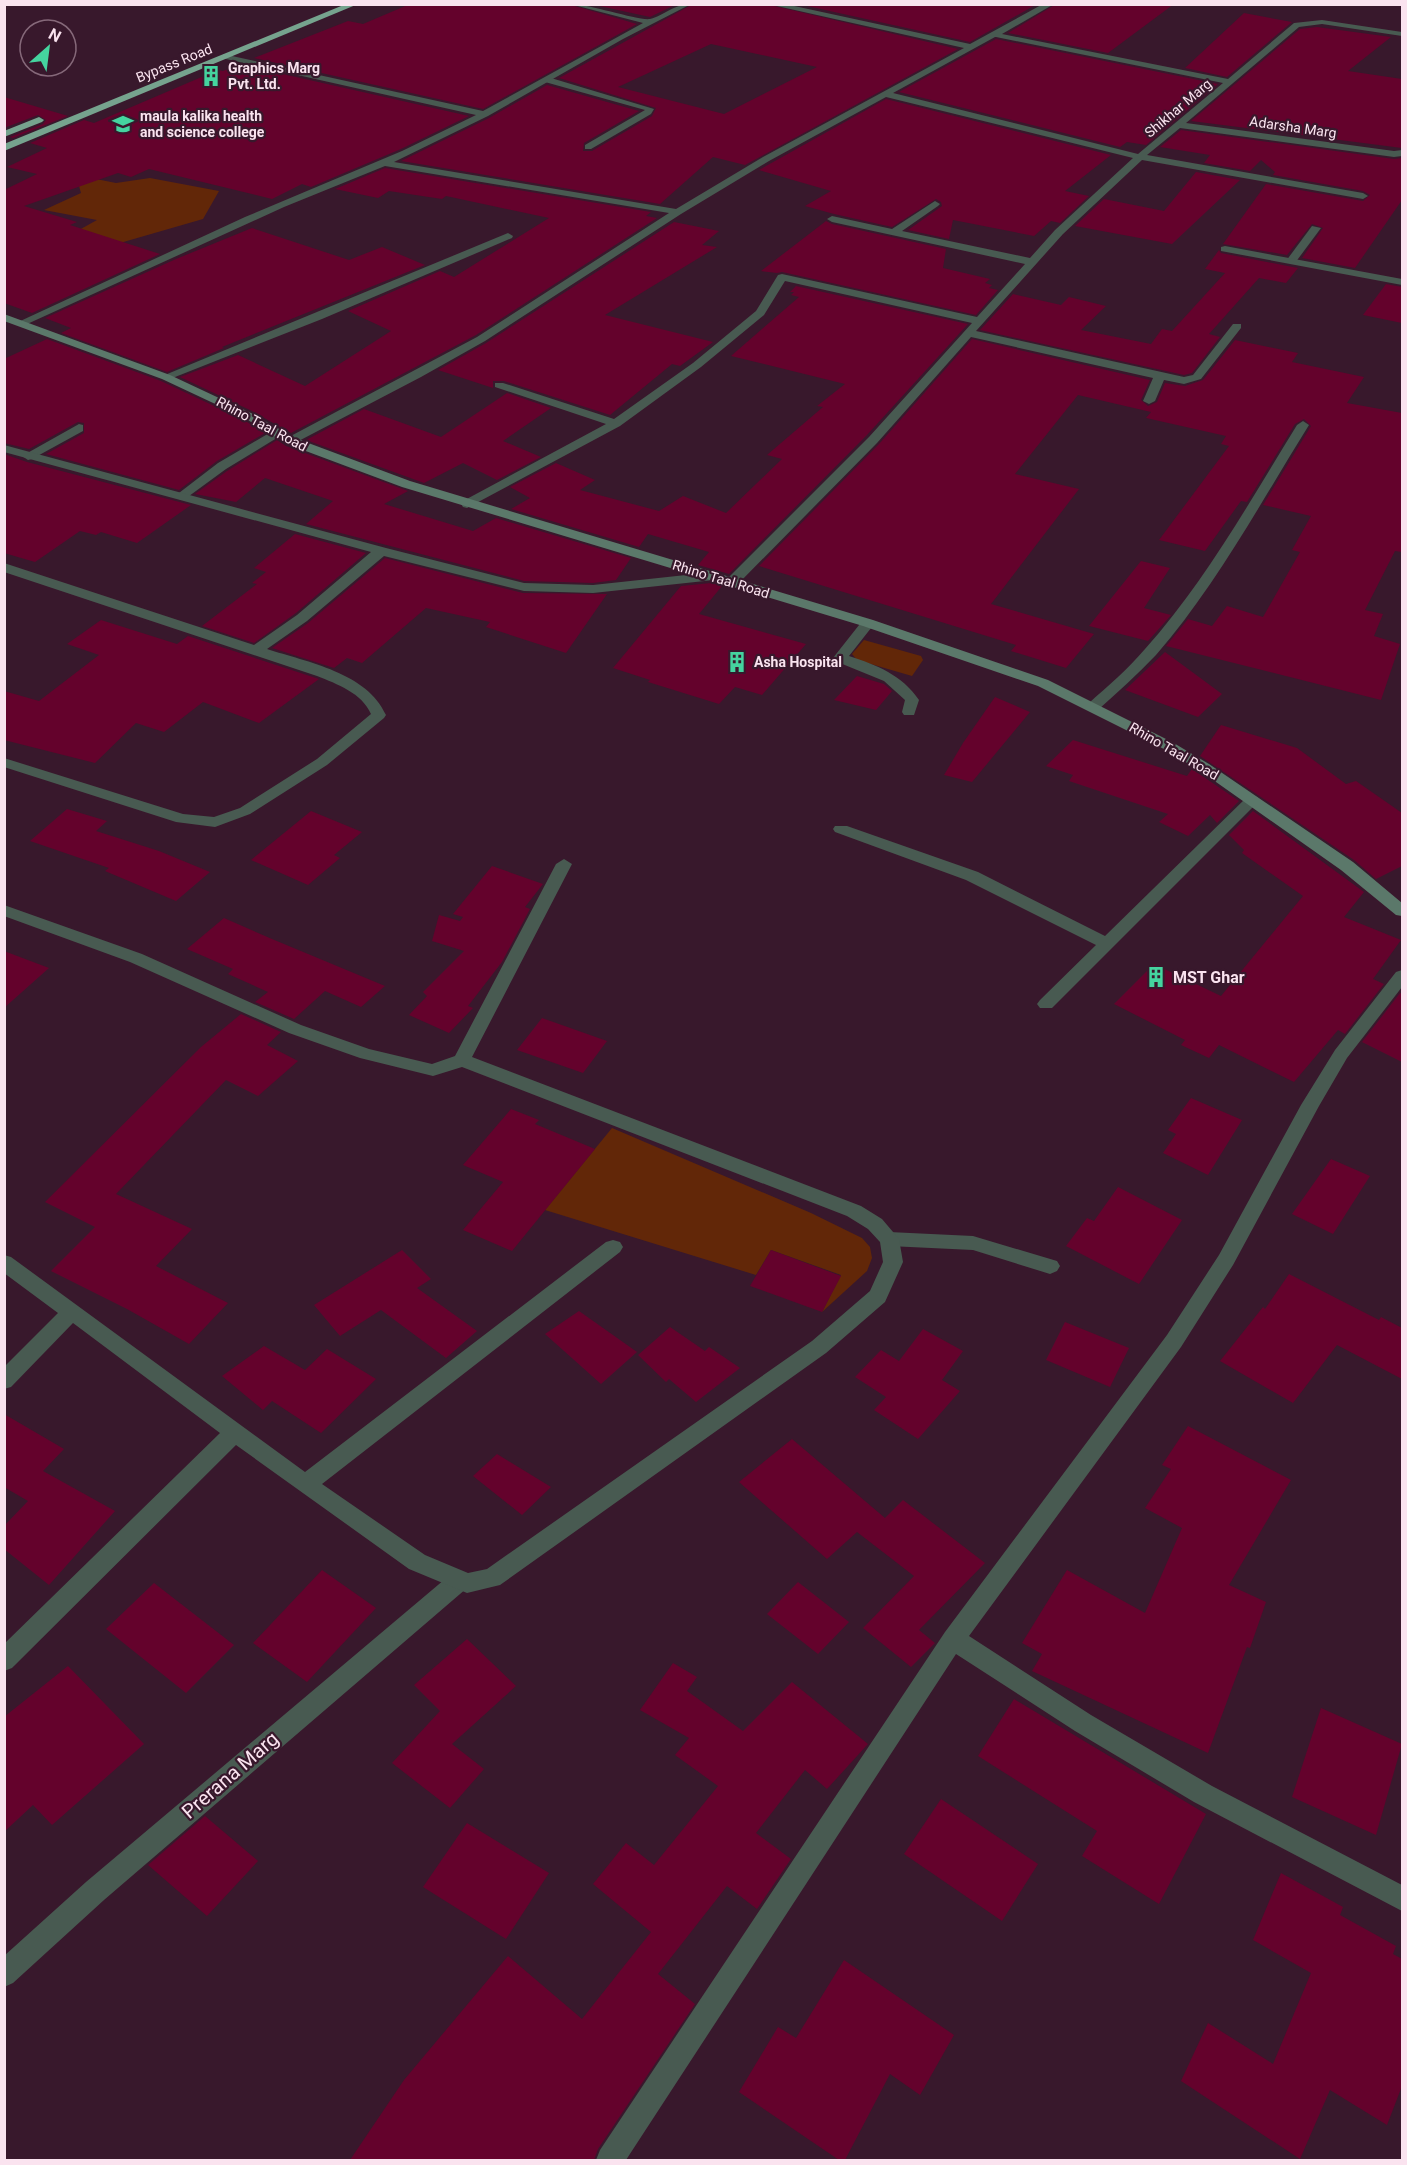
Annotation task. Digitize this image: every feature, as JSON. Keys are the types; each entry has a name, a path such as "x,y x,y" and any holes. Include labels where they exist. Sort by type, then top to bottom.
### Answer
{"highway":[{"path":"241,39 330,4"},
{"name":"Bypass Road","path":"4,148 354,4"},
{"name":"Bypass Road","path":"219,48 230,44"},
{"path":"4,134 47,117"}],"street":[{"path":"574,4 650,22"},
{"path":"21,323 280,206 383,163 484,114 650,22 687,4"},
{"path":"772,4 972,47"},
{"path":"291,441 481,339 678,212 766,159 888,95 1050,4"},
{"name":"Shikhar Marg","path":"1140,157 1297,25 1322,22 1402,34"},
{"path":"996,35 1230,82"},
{"path":"226,56 484,114"},
{"path":"548,80 650,108 648,112 588,147"},
{"path":"888,95 1140,157"},
{"name":"Adarsha Marg","path":"1180,125 1394,154 1402,153"},
{"path":"732,582 873,440 1059,232 1140,157"},
{"name":"Shikhar Marg","path":"1140,157 1363,196"},
{"path":"383,163 678,212"},
{"path":"895,231 935,204"},
{"path":"832,219 1032,262"},
{"path":"1291,261 1316,228"},
{"path":"166,377 318,317 508,236"},
{"path":"1225,249 1402,282"},
{"path":"467,504 616,423 697,365 760,314 782,277 979,321"},
{"name":"Rhino Taal Road","path":"4,317 166,377 247,415 291,441 330,457 467,504 868,623 1043,683 1094,706 1167,745 1347,866 1402,910"},
{"path":"968,333 1184,381 1197,377 1237,326"},
{"path":"1149,401 1160,375"},
{"path":"499,385 616,423"},
{"path":"1094,706 1158,643 1194,595 1304,425"},
{"path":"28,456 79,428"},
{"path":"181,496 222,466 276,433"},
{"path":"4,448 381,551 524,587 592,589 714,576"},
{"path":"255,651 302,618 381,551"},
{"path":"4,567 301,665 345,683 372,701 377,706 379,715 322,762 245,811 215,822 181,819 4,762"},
{"path":"868,623 840,658 875,670 907,692 912,700 909,712"},
{"path":"1046,1004 1252,800"},
{"path":"841,829 972,876 1106,944"},
{"path":"462,1060 564,864"},
{"path":"4,910 136,958 295,1029 366,1054 433,1070 462,1060 854,1211 875,1224 889,1239 894,1262 878,1296 819,1347 492,1578 467,1583 417,1562 305,1484 4,1262"},
{"path":"610,2160 953,1639 1174,1341 1226,1260 1310,1105 1341,1054 1402,976"},
{"path":"889,1239 973,1242 1050,1266"},
{"path":"305,1484 613,1247"},
{"path":"4,1381 71,1312"},
{"path":"4,1660 235,1432"},
{"name":"Prerana Marg","path":"4,1974 104,1883 459,1581"},
{"path":"953,1639 1083,1723 1203,1794 1402,1898"}],"shaded area":[{"path":"76,175 116,183 150,178 219,191 203,219 113,245 70,235 97,220 44,210 81,193"},
{"path":"864,640 921,656 923,660 912,676 857,660 852,654"},
{"path":"612,1128 811,1213 862,1238 870,1247 872,1258 867,1271 822,1312 841,1275 771,1250 756,1275 545,1210"}],"building":[{"path":"410,4 568,4 637,24 483,109 254,58 348,21 363,24"},
{"path":"590,4 677,4 650,17"},
{"path":"693,4 766,4 958,49 745,165 713,157 660,204 401,161 489,118 547,85 639,111 584,143 583,151 592,151 652,116 656,108 559,78","holes":["711,44 817,67 724,114 618,87"]},
{"path":"798,4 1037,4 970,42"},
{"path":"1056,4 1174,4 1108,53 1008,33"},
{"path":"1244,13 1292,22 1227,77 1185,68"},
{"path":"1317,27 1391,37 1348,71 1402,79 1402,148 1191,121 1300,29"},
{"path":"996,39 1218,84 1146,145 1127,142 1120,147 899,92"},
{"path":"239,64 469,116 401,149 311,187 302,184 272,199 149,169 131,177 118,173 24,206 77,222 70,225 160,254 32,313 4,303 4,190 37,174 7,167 47,148 30,143 84,120 94,123 218,70 223,71"},
{"path":"4,97 68,116 13,138 10,137 43,124 46,120 38,115 4,128"},
{"path":"886,99 1111,155 1065,191 1089,196 1060,223 1051,221 1034,236 953,220 949,239 908,230 942,206 941,202 936,199 892,227 834,214 805,206 831,191 759,170"},
{"path":"1181,130 1394,159 1402,158 1402,200 1355,268 1302,258 1323,228 1312,224 1287,255 1223,244 1266,184 1363,201 1370,195 1363,191 1273,175 1275,172 1261,160 1250,171 1204,163 1210,155 1160,147"},
{"path":"385,168 651,212 646,216 657,218 476,335 291,433 252,411 180,377 238,355 305,386 391,331 348,311 440,271 454,277 549,218 446,196 442,199 389,191 378,198 335,189"},
{"path":"1196,172 1240,180 1172,244 1075,226 1104,199 1164,211"},
{"path":"826,221 946,249 943,268 990,279 985,283 992,285 989,288 998,290 976,315 782,272 761,271"},
{"path":"674,222 719,231 702,245 717,247 605,315 713,342 680,366 672,364 610,415 504,381 493,381 493,388 438,370 486,343"},
{"path":"252,228 349,260 382,247 425,265 222,347 224,348 167,372 61,333 71,328 45,318 176,259"},
{"path":"1219,250 1221,253 1298,268 1286,283 1259,278 1209,334 1220,337 1192,373 1184,375 980,330 1013,294 1061,305 1069,297 1106,306 1081,330 1151,344 1162,329 1172,331 1225,273 1205,269"},
{"path":"1386,284 1402,287 1402,323 1363,315"},
{"path":"796,286 968,324 867,435 729,574 698,565 709,552 648,534 639,547 511,509 530,498 510,487 556,463 595,480 580,490 659,511 683,496 726,513 782,459 767,455 823,407 817,406 845,384 731,356 799,297 791,295 794,292 790,292"},
{"path":"47,339 161,381 242,419 265,433 217,461 179,490 46,454 84,433 84,423 78,422 29,449 4,443 4,359"},
{"path":"972,339 1150,380 1141,400 1148,406 1157,402 1165,383 1185,386 1203,380 1235,340 1298,353 1292,362 1364,377 1347,403 1402,413 1402,552 1395,551 1365,610 1383,614 1374,636 1400,644 1381,700 1166,646 1188,619 1212,626 1227,606 1263,617 1300,552 1292,550 1311,516 1263,505 1311,426 1304,419 1295,424 1247,502 1241,501 1205,551 1159,540 1229,446 1221,444 1226,436 1146,418 1151,412 1078,395 1015,474 1079,489 991,604 1094,634 1066,668 1011,651 1016,645 759,566 879,444"},
{"path":"507,393 551,408 503,441 541,457 497,480 463,463 424,483 306,440 364,409 441,437"},
{"path":"277,440 286,446 408,491 384,504 473,531 496,518 631,558 616,580 593,583 524,581 306,524 333,501 265,478 236,502 195,494"},
{"path":"4,454 191,505 137,543 101,532 96,535 80,531 35,562 4,553"},
{"path":"295,534 366,553 296,613 254,643 202,626 257,584 252,583 266,572 254,568"},
{"path":"385,558 523,593 607,594 566,653 486,627 490,622 426,608 362,663 347,658 334,668 272,648 308,623"},
{"path":"1141,561 1170,568 1144,608 1171,615 1148,641 1089,626"},
{"path":"711,583 722,586 699,614 806,644 762,695 735,687 719,704 648,682 650,680 613,668 681,586"},
{"path":"101,620 177,644 188,636 319,679 259,723 203,702 164,732 136,723 95,763 4,740 4,691 39,701 99,655 67,644"},
{"path":"1165,652 1222,694 1198,717 1125,690"},
{"path":"857,676 884,684 892,691 876,710 834,700"},
{"path":"995,697 1030,712 972,782 944,775 963,743"},
{"path":"1221,725 1297,748 1346,784 1356,781 1402,813 1402,866 1376,879 1354,860 1200,756"},
{"path":"1073,740 1187,776 1192,769 1239,801 1217,823 1210,815 1188,836 1159,822 1168,814 1069,781 1073,775 1046,766"},
{"path":"67,809 107,821 96,831 159,851 210,872 176,901 105,871 109,868 30,841"},
{"path":"311,811 362,832 334,855 340,858 308,885 251,860"},
{"path":"1253,811 1364,892 1344,917 1401,940 1373,979 1384,984 1345,1034 1338,1030 1294,1082 1219,1045 1209,1058 1181,1045 1185,1040 1114,1004 1154,964 1221,996 1303,896 1242,853 1244,850 1229,835"},
{"path":"492,866 543,884 525,907 530,909 502,962 468,1006 473,1008 449,1033 409,1015 427,996 423,992 464,951 432,941 439,915 460,921 463,917 453,914"},
{"path":"224,918 385,986 361,1007 325,991 294,1019 255,1002 268,992 228,974 233,969 187,949"},
{"path":"4,951 49,968 4,1008"},
{"path":"1400,993 1402,994 1402,1062 1362,1042"},
{"path":"241,1014 281,1032 267,1045 298,1061 258,1096 226,1080 116,1194 192,1229 156,1266 228,1303 189,1344 127,1309 51,1271 95,1227 45,1202 201,1047"},
{"path":"542,1018 607,1041 583,1073 517,1050"},
{"path":"1191,1098 1242,1120 1208,1175 1163,1153 1176,1134 1168,1130"},
{"path":"511,1109 539,1120 535,1124 595,1149 512,1251 463,1230 503,1182 463,1165"},
{"path":"1331,1159 1370,1176 1333,1234 1292,1214"},
{"path":"1118,1187 1182,1220 1139,1284 1066,1246 1087,1218 1094,1221"},
{"path":"402,1250 431,1279 417,1288 477,1331 446,1358 381,1310 340,1336 314,1305"},
{"path":"771,1250 841,1276 822,1312 750,1286"},
{"path":"1289,1274 1379,1320 1381,1317 1402,1328 1402,1379 1337,1345 1293,1403 1220,1361 1263,1307 1265,1309"},
{"path":"579,1311 637,1352 601,1384 545,1334"},
{"path":"1065,1322 1129,1348 1110,1387 1046,1360"},
{"path":"670,1327 705,1351 709,1347 740,1368 696,1402 669,1379 666,1382 638,1355"},
{"path":"923,1329 963,1351 942,1380 960,1391 918,1439 874,1410 886,1397 855,1377 881,1350 899,1361"},
{"path":"264,1346 305,1370 327,1349 376,1379 321,1433 272,1401 263,1410 222,1376"},
{"path":"4,1414 64,1449 43,1471 115,1511 49,1585 4,1549 4,1526 28,1501 4,1487"},
{"path":"1188,1426 1291,1480 1229,1585 1266,1602 1208,1753 1032,1671 1042,1654 1022,1643 1067,1570 1145,1613 1182,1528 1145,1508 1171,1469 1162,1465"},
{"path":"792,1439 885,1518 903,1500 985,1563 919,1630 935,1643 911,1667 863,1628 914,1576 857,1532 827,1559 739,1482"},
{"path":"497,1454 551,1487 522,1515 473,1476"},
{"path":"322,1570 376,1608 307,1682 253,1643"},
{"path":"798,1582 849,1622 818,1654 767,1614"},
{"path":"154,1583 234,1645 186,1693 106,1629"},
{"path":"467,1639 516,1686 452,1744 484,1769 450,1808 392,1763 440,1711 414,1685"},
{"path":"673,1663 697,1677 687,1691 743,1731 792,1682 868,1744 827,1789 805,1770 756,1833 791,1859 757,1909 727,1886 658,1974 695,2004 598,2149 594,2160 350,2160 404,2080 508,1956 582,2019 651,1932 593,1884 626,1843 654,1865 718,1786 675,1755 689,1738 640,1710"},
{"path":"68,1666 144,1744 52,1825 33,1805 4,1832 4,1717"},
{"path":"1014,1699 1206,1814 1159,1904 1082,1856 1097,1831 978,1756"},
{"path":"1321,1708 1402,1744 1376,1835 1292,1797"},
{"path":"941,1799 1038,1864 1002,1921 904,1854"},
{"path":"205,1816 258,1861 207,1916 148,1865"},
{"path":"467,1823 549,1873 506,1939 423,1887"},
{"path":"1281,1873 1343,1907 1340,1915 1396,1946 1393,1954 1402,1959 1402,2086 1387,2125 1330,2090 1300,2159 1181,2081 1208,2023 1273,2064 1311,1973 1253,1940"},
{"path":"844,1960 954,2035 920,2095 890,2074 845,2160 839,2160 739,2092 778,2027 796,2038"}],"place":[{"name":"Graphics Marg Pvt. Ltd.","path":"211,76"},
{"name":"maula kalika health and science college","path":"123,124"},
{"name":"Asha Hospital","path":"737,662"},
{"name":"MST Ghar","path":"1156,977"}]}
